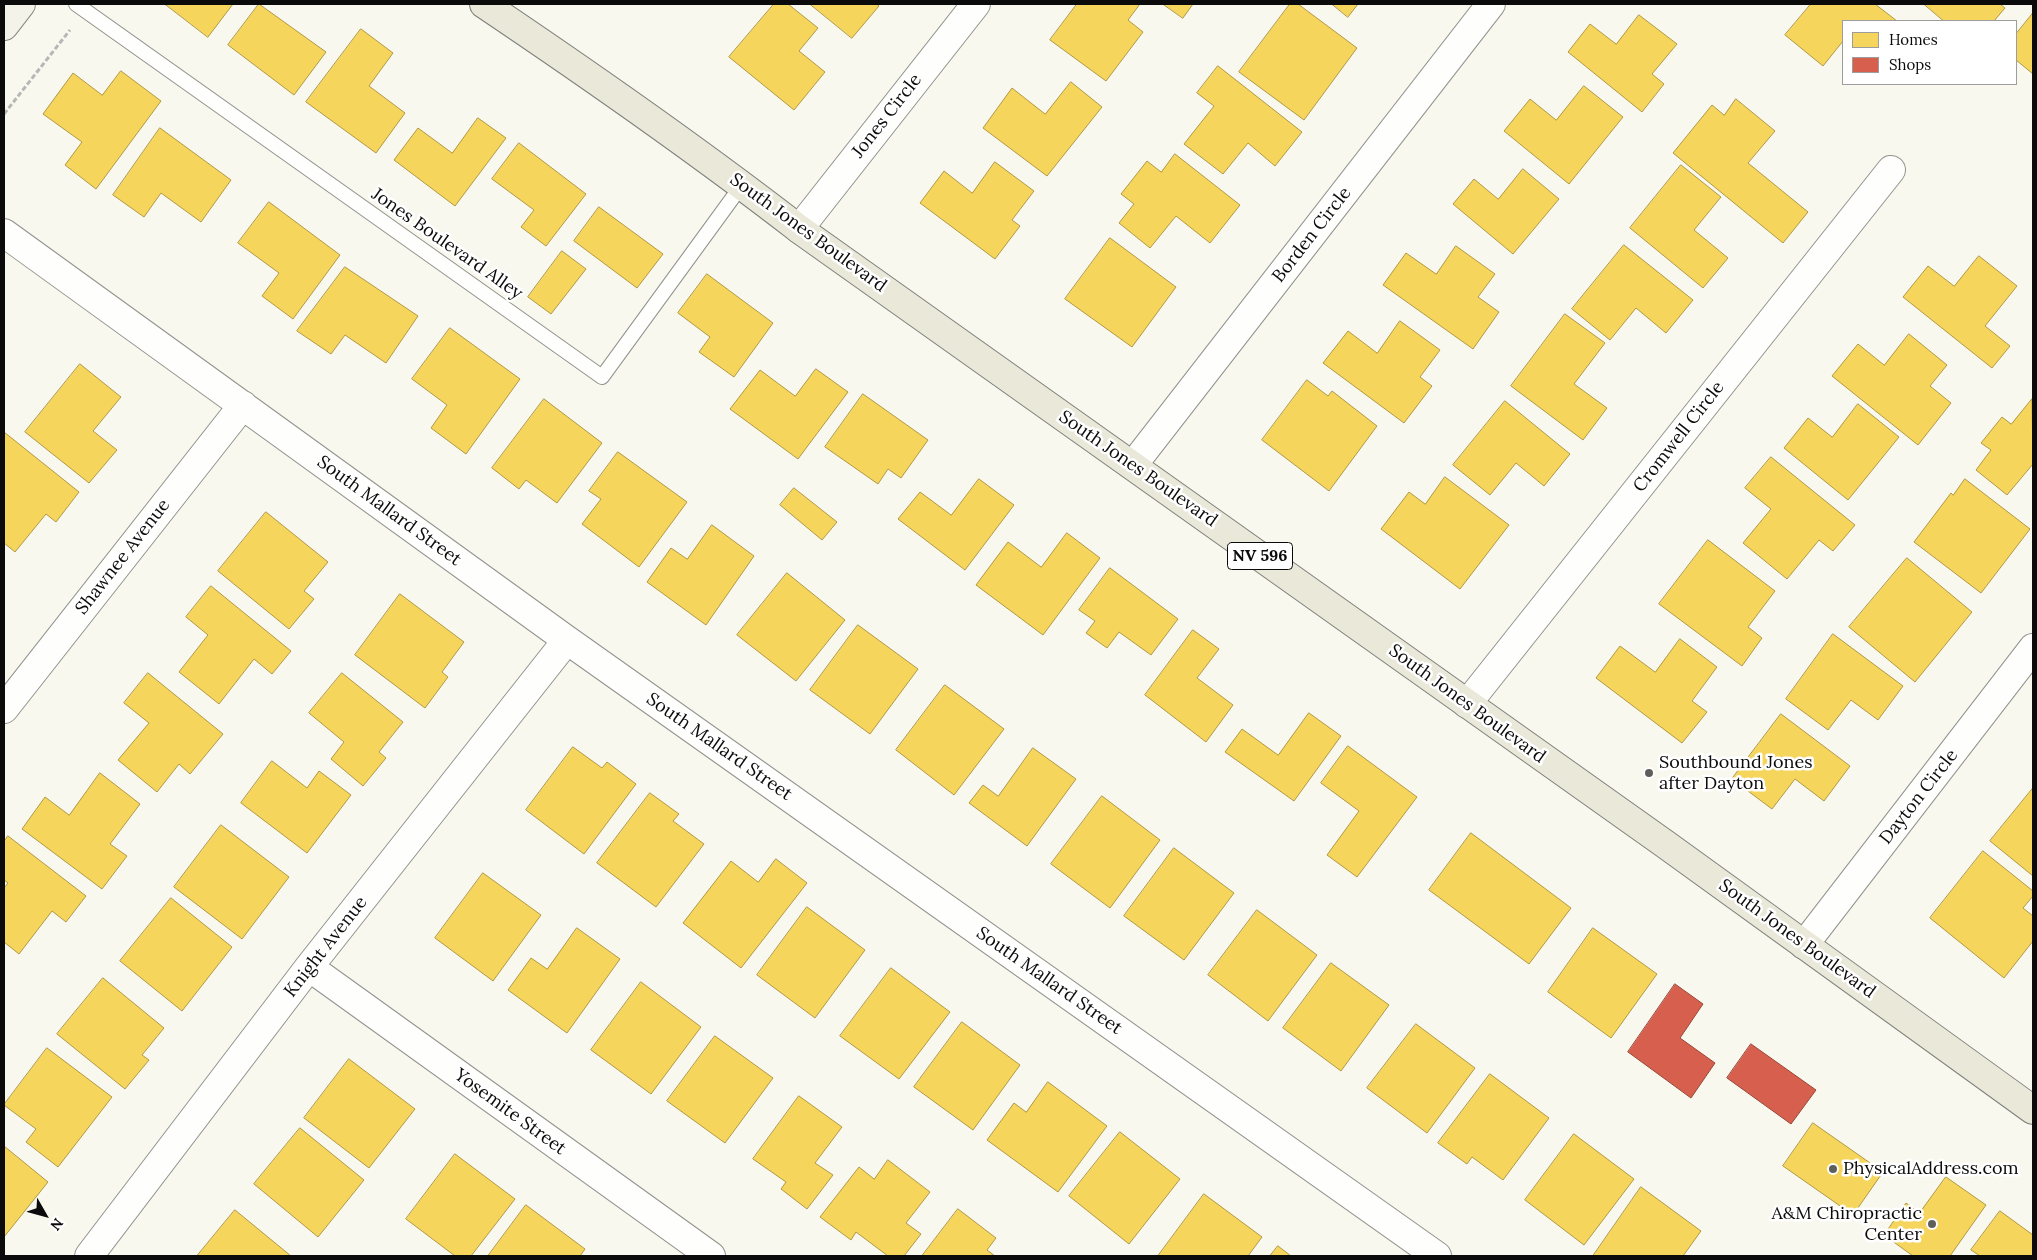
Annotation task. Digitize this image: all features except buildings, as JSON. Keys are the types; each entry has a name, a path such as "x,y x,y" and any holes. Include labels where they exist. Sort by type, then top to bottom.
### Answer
{"main road":[{"path":"4,26 21,4"},
{"name":"South Jones Boulevard","path":"484,4 742,185 799,229 1133,465 2033,1110"}],"street":[{"name":"Jones Circle","path":"799,229 976,4"},
{"name":"Borden Circle","path":"1133,465 1491,4"},
{"name":"Cromwell Circle","path":"1467,704 1891,170"},
{"name":"South Mallard Street","path":"4,233 567,640 1437,1256"},
{"name":"Shawnee Avenue","path":"4,709 243,405"},
{"name":"Knight Avenue","path":"89,1256 309,967 567,640"},
{"name":"Dayton Circle","path":"1804,945 2033,648"},
{"name":"Yosemite Street","path":"309,967 711,1256"}],"lane":[{"name":"Jones Boulevard Alley","path":"80,7 602,377 742,185"}],"path":[{"path":"4,114 80,7"}],"place":[{"name":"Southbound Jones after Dayton","path":"1649,773"},
{"name":"PhysicalAddress.com","path":"1833,1169"},
{"name":"A&M Chiropractic Center","path":"1932,1224"}]}
